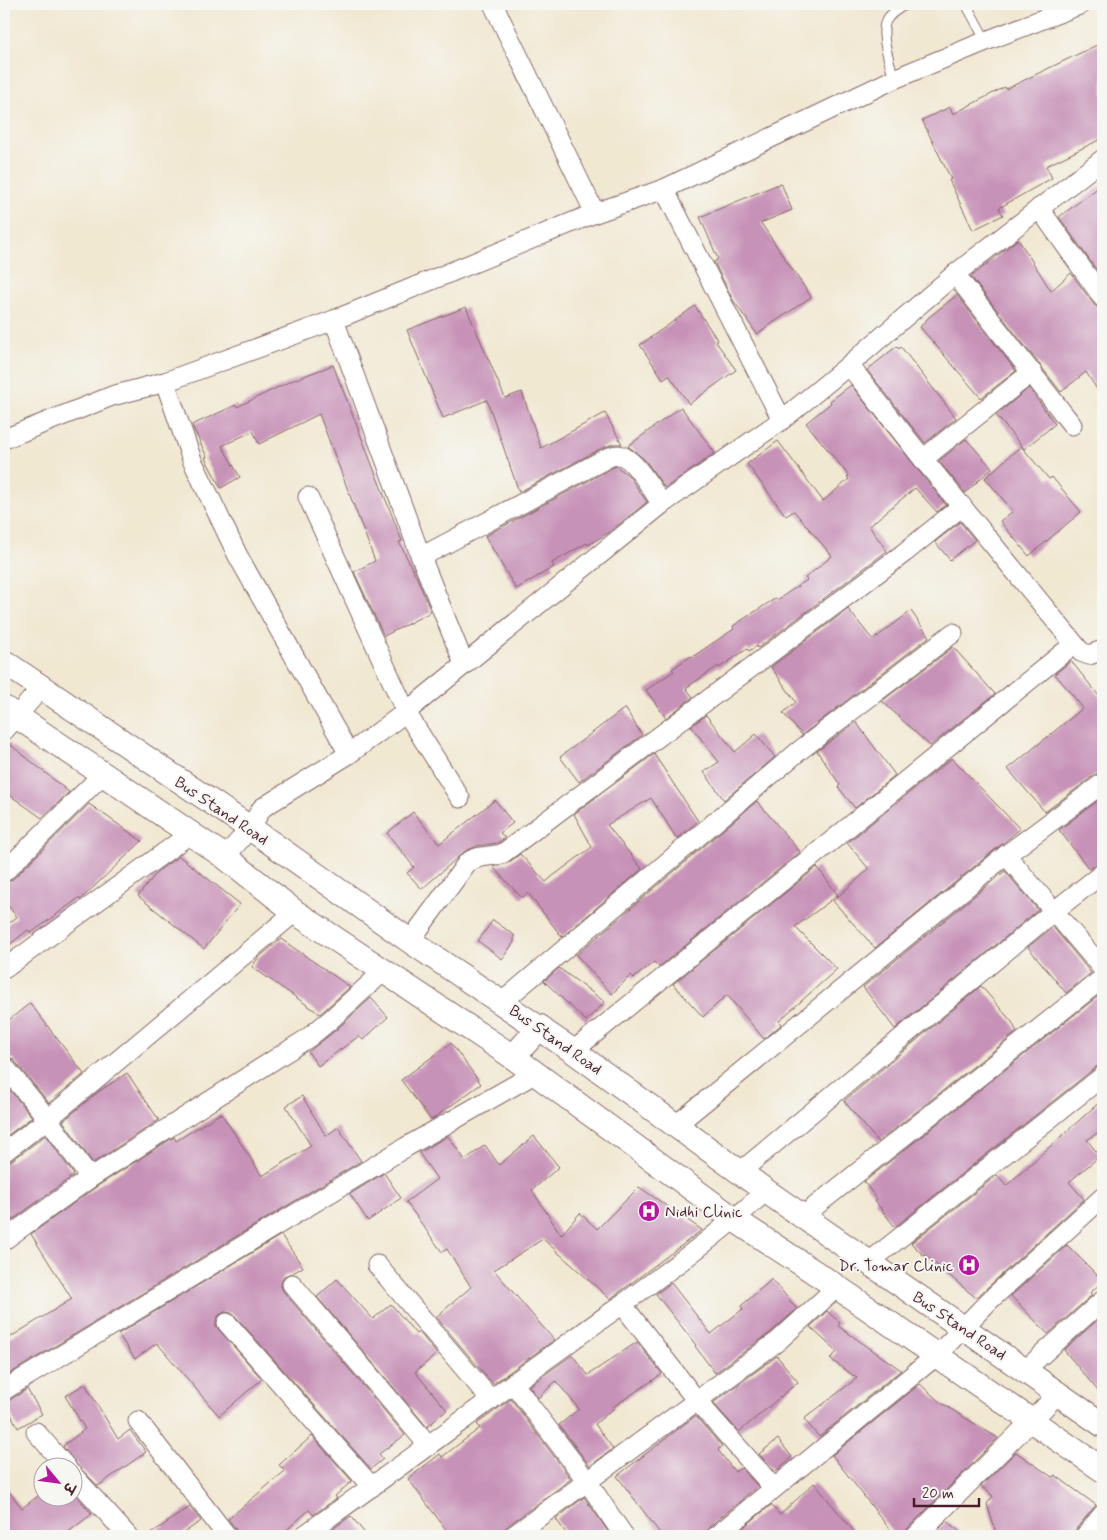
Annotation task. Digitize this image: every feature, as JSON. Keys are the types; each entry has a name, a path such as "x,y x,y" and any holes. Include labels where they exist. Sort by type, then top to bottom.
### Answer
{"street":[{"path":"493,4 594,213"},
{"path":"4,439 112,396 164,382 334,320 594,213 664,190 894,79 986,40 1082,4"},
{"path":"225,857 250,828 262,808 348,754 406,712 662,504 782,420 955,274 1103,159"},
{"path":"664,190 782,420"},
{"path":"1039,208 1103,298"},
{"path":"955,274 1072,425"},
{"path":"334,320 464,664"},
{"path":"849,365 923,459 1081,652 1089,655 1103,650"},
{"path":"923,459 1032,372"},
{"path":"164,382 192,460 238,556 348,754"},
{"path":"422,557 617,454 627,457 636,466 662,504"},
{"path":"308,497 406,712 460,798"},
{"path":"410,941 467,863 473,858 502,854 904,553 962,506"},
{"path":"502,1002 799,751 954,633"},
{"path":"573,1050 1074,644"},
{"name":"Bus Stand Road","path":"4,662 250,828 410,941 573,1050 766,1191 1103,1425"},
{"path":"41,688 8,719 104,774 225,857 295,912 513,1056 734,1220 837,1287 1103,1470"},
{"path":"4,872 104,774"},
{"path":"676,1124 1006,855 1103,783"},
{"path":"4,969 190,834"},
{"path":"1006,855 1103,969"},
{"path":"740,1172 1053,912 1103,873"},
{"path":"4,1152 48,1119 295,912"},
{"path":"4,1240 90,1178 308,1038 384,971"},
{"path":"803,1216 1103,978"},
{"path":"513,1056 540,1028"},
{"path":"4,1066 48,1119 90,1178"},
{"path":"4,1390 398,1152 536,1073"},
{"path":"868,1263 1103,1076"},
{"path":"303,1536 622,1304 734,1220 766,1191"},
{"path":"716,1536 936,1356 990,1300 1103,1197"},
{"path":"377,1265 491,1400"},
{"path":"292,1284 429,1446"},
{"path":"514,1536 778,1340 837,1287"},
{"path":"1025,1370 1103,1300"},
{"path":"622,1304 697,1401 774,1488"},
{"path":"227,1323 372,1487"},
{"path":"513,1383 587,1481 624,1536"},
{"path":"916,1536 1058,1394"},
{"path":"138,1422 227,1536"},
{"path":"36,1432 58,1458"},
{"path":"82,1485 128,1536"},
{"path":"1084,1536 1103,1514"}],"lane":[{"path":"894,79 883,33 886,22 892,13 907,4"},
{"path":"966,4 986,40"}],"building":[{"path":"1103,42 1103,138 1046,166 1052,178 999,208 1003,215 973,230 922,120 950,107 953,114 1005,87 1006,89"},
{"path":"781,183 792,210 761,223 811,297 757,334 733,300 714,262 718,259 700,217"},
{"path":"1103,184 1103,279 1059,217"},
{"path":"1018,239 1051,291 1071,273 1094,305 1103,309 1103,399 1086,372 1061,392 971,277"},
{"path":"957,295 1016,371 981,398 920,327 929,317"},
{"path":"695,306 718,341 716,342 736,370 689,404 669,375 663,379 640,345"},
{"path":"466,307 505,398 522,392 541,448 605,413 622,444 613,444 602,448 519,492 487,400 443,418 407,330"},
{"path":"897,346 899,349 901,347 956,418 925,443 867,370"},
{"path":"333,365 402,541 399,542 431,612 384,636 354,572 375,561 319,414 259,444 253,431 222,446 240,477 221,488 205,458 207,457 192,425 236,405 237,407 291,381"},
{"path":"851,385 946,505 937,512 915,488 869,526 887,551 758,648 757,646 749,651 747,649 686,688 693,697 666,718 646,690 674,671 672,669 734,629 733,626 807,580 805,578 832,556 794,511 786,516 747,464 778,441 823,501 849,479 847,477 849,476 806,423"},
{"path":"1029,388 1055,424 1024,449 996,415"},
{"path":"681,407 715,453 665,488 645,460 628,446"},
{"path":"966,439 992,468 965,493 939,461"},
{"path":"1021,446 1049,479 1052,477 1081,512 1029,556 1000,521 1013,511 985,478"},
{"path":"616,466 628,475 647,502 608,533 552,563 554,567 516,589 485,536"},
{"path":"960,522 975,540 950,560 935,542"},
{"path":"848,609 873,640 911,611 929,637 802,735 783,713 796,702 771,667"},
{"path":"953,647 995,694 930,746 882,701"},
{"path":"1071,661 1103,701 1103,772 1096,774 1045,812 1008,769 1083,708 1055,674"},
{"path":"625,708 642,735 579,782 560,757"},
{"path":"706,715 735,752 756,734 775,757 724,800 704,772 719,762 691,726"},
{"path":"856,722 895,775 855,808 838,787 840,785 817,751"},
{"path":"4,742 7,742 69,792 42,818 4,791"},
{"path":"654,754 698,821 677,839 651,798 607,825 642,869 562,937 528,893 522,898 493,867 508,863 520,854 546,882 592,847 574,814"},
{"path":"952,758 1020,829 875,948 833,901 869,869 847,843"},
{"path":"1103,797 1103,862 1089,869 1059,830"},
{"path":"495,800 513,823 500,833 505,838 497,843 477,846 465,851 422,889 407,873 414,867 387,833 413,812 439,844"},
{"path":"757,801 800,852 659,967 654,962 634,978 631,975 612,994 576,955"},
{"path":"89,804 142,841 80,900 79,898 31,933 28,930 4,949 4,927 17,917 4,901 4,883 12,880"},
{"path":"179,856 240,904 204,949 138,896 158,871"},
{"path":"817,867 838,895 795,927 837,969 779,1021 782,1024 764,1039 727,995 703,1017 673,984"},
{"path":"1005,871 1038,910 895,1029 863,987"},
{"path":"493,920 514,935 514,942 502,959 478,941"},
{"path":"1053,927 1091,973 1066,993 1028,947"},
{"path":"281,939 350,987 320,1014 252,967 258,958"},
{"path":"559,968 605,1002 586,1021 544,981"},
{"path":"981,986 1012,1022 1017,1032 878,1142 844,1101"},
{"path":"1103,992 1103,1065 1096,1067 895,1227 875,1201 877,1199 864,1182"},
{"path":"371,998 388,1017 363,1040 359,1036 318,1066 308,1052 336,1030"},
{"path":"30,1003 84,1074 49,1103 13,1059 4,1055 4,1024"},
{"path":"451,1043 481,1084 431,1120 401,1080"},
{"path":"127,1073 159,1120 93,1163 63,1121 98,1092"},
{"path":"4,1083 32,1117 4,1138"},
{"path":"302,1096 326,1136 338,1127 361,1161 4,1377 4,1341 72,1299 31,1234 96,1187 174,1137 176,1141 221,1113 262,1176 311,1146 286,1106"},
{"path":"1103,1099 1103,1129 1087,1140 1100,1156 1069,1182 1084,1199 976,1298 924,1256 911,1243 997,1175 1006,1186"},
{"path":"46,1135 74,1175 4,1226 4,1163 11,1161"},
{"path":"448,1136 465,1160 485,1145 499,1165 534,1136 559,1167 532,1190 561,1235 580,1213 597,1229 639,1187 702,1230 610,1299 543,1239 494,1270 554,1340 493,1384 436,1317 471,1287 447,1249 442,1252 406,1202 437,1179 419,1153"},
{"path":"384,1173 401,1198 368,1221 350,1194"},
{"path":"281,1235 303,1267 284,1276 281,1286 283,1291 405,1435 379,1454 383,1459 371,1469 231,1313 225,1312 219,1315 216,1320 216,1326 262,1379 219,1416 157,1343 135,1359 118,1334"},
{"path":"1067,1245 1103,1281 1090,1293 1092,1295 1048,1334 1011,1296"},
{"path":"337,1279 373,1319 391,1304 416,1334 419,1332 437,1354 415,1372 447,1410 427,1427 317,1297"},
{"path":"772,1279 797,1309 771,1332 715,1373 696,1345 656,1294 671,1283 711,1334 743,1309 741,1306"},
{"path":"827,1311 840,1323 838,1326 901,1370 819,1437 804,1419 857,1378 830,1359 837,1352 810,1327"},
{"path":"1103,1315 1103,1397 1064,1350"},
{"path":"637,1342 662,1374 613,1407 595,1424 613,1449 590,1466 559,1425 579,1409 556,1381 538,1398 529,1386 572,1355 588,1375"},
{"path":"777,1356 798,1382 739,1432 713,1403"},
{"path":"85,1384 118,1439 130,1430 146,1452 98,1486 82,1470 82,1458 72,1458 63,1446 85,1429 65,1396"},
{"path":"920,1384 941,1403 998,1438 908,1528 905,1536 895,1536 832,1455"},
{"path":"27,1389 42,1414 18,1428 4,1401 10,1400"},
{"path":"511,1399 571,1479 506,1527 502,1536 451,1536 408,1479 440,1454 442,1457 480,1428 477,1424"},
{"path":"695,1416 722,1446 718,1450 735,1472 741,1468 758,1486 709,1527 705,1536 662,1536 617,1476"},
{"path":"312,1436 352,1481 335,1496 337,1498 313,1515 309,1510 280,1536 238,1536 236,1529 228,1519 285,1471 279,1465"},
{"path":"778,1439 792,1457 775,1472 759,1454"},
{"path":"1016,1452 1052,1477 1055,1475 1096,1505 1076,1529 1074,1536 997,1536 987,1504 993,1496 981,1486"},
{"path":"814,1483 858,1536 733,1536 771,1505 780,1515"},
{"path":"4,1485 22,1508 32,1500 32,1508 82,1508 82,1502 92,1514 63,1536 4,1536"},
{"path":"584,1497 611,1536 568,1536 556,1519"},
{"path":"190,1507 201,1521 179,1536 147,1536"},
{"path":"351,1516 367,1536 330,1536 327,1533"},
{"path":"947,1521 965,1536 932,1536"}],"place":[{"name":"Nidhi Clinic","path":"649,1211"},
{"name":"Dr. Tomar Clinic","path":"969,1265"}]}
